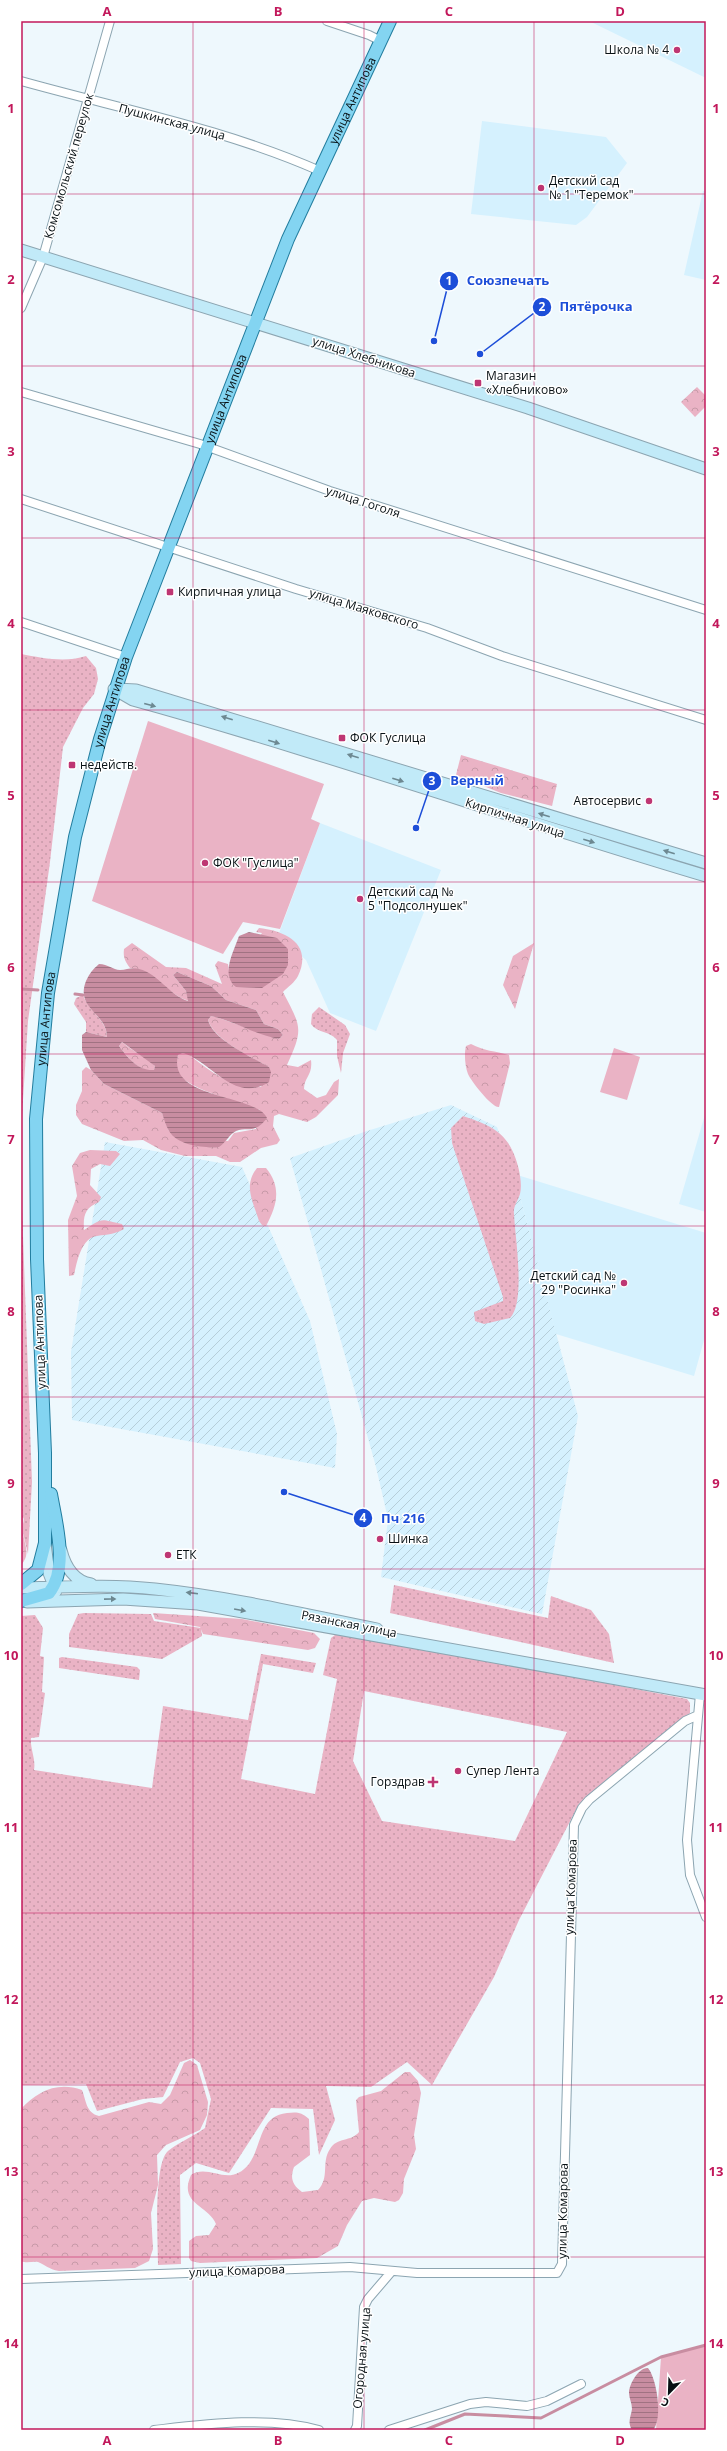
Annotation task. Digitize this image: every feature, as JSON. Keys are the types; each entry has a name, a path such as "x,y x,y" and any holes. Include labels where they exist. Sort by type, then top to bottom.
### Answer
{"main road":[{"name":"улица Антипова","path":"21,1584 38,1570 45,1543 45,1453 36,1206 36,1119 40,1070 53,959 70,867 90,778 114,689 288,239 390,21"},
{"name":"улица Антипова","path":"45,1453 58,1542 59,1563 53,1587"},
{"path":"21,1602 43,1596 53,1587"}],"street":[{"name":"Комсомольский переулок","path":"21,308 43,257 89,100 110,21"},
{"path":"327,21 369,35 381,41"},
{"name":"Пушкинская улица","path":"21,81 196,128 267,149 320,171"},
{"name":"улица Хлебникова","path":"21,250 257,322 436,381 528,408 706,469"},
{"name":"улица Гоголя","path":"21,392 208,447 330,491 706,610"},
{"name":"улица Маяковского","path":"21,499 289,586 427,628 587,683 706,720"},
{"path":"21,622 126,657"},
{"name":"Кирпичная улица","path":"114,689 136,690 706,863"},
{"name":"Кирпичная улица","path":"114,689 133,700 361,768 583,840 706,876"},
{"path":"58,1542 63,1559 69,1570 85,1583 97,1586"},
{"path":"45,1543 49,1573 53,1587 59,1596 71,1600"},
{"name":"Рязанская улица","path":"21,1588 97,1586 154,1588 218,1597 642,1685"},
{"name":"Рязанская улица","path":"21,1602 123,1599 198,1604 703,1695"},
{"path":"703,1695 696,1716 687,1840 690,1875 706,1917"},
{"name":"улица Комарова","path":"21,2279 350,2267 392,2271 553,2274 560,2271 562,2264 574,1825 582,1808 589,1800 686,1721 696,1716"},
{"name":"Огородная улица","path":"355,2430 357,2426 364,2307 368,2299 392,2271"},
{"path":"389,2430 470,2404 486,2402 527,2406 547,2401 580,2384"},
{"path":"154,2430 219,2423 302,2425 319,2430"}],"shaded area":[{"name":"Школа № 4","path":"589,21 706,21 706,78"},
{"name":"Детский сад № 1 \"Теремок\"","path":"482,121 606,137 627,163 587,217 576,225 471,214"},
{"path":"703,191 706,191 706,280 684,275"},
{"name":"Детский сад № 5 \"Подсолнушек\"","path":"320,823 441,870 376,1031 330,1013 306,960 278,936"},
{"path":"249,932 277,938 288,949 288,965 283,974 262,988 236,987 231,982 229,976 230,963 239,936"},
{"path":"99,964 117,970 131,968 139,969 152,975 175,994 188,1001 186,991 173,975 177,972 211,986 226,1000 256,1010 264,1024 278,1029 283,1035 279,1039 220,1018 211,1016 208,1020 211,1027 225,1041 269,1067 271,1072 269,1082 256,1087 245,1088 234,1085 194,1058 183,1053 178,1055 178,1070 186,1080 198,1088 246,1104 259,1110 267,1118 262,1124 253,1129 241,1130 233,1133 219,1147 192,1145 178,1140 173,1136 168,1129 162,1113 104,1084 91,1070 82,1050 82,1035 86,1032 107,1037 106,1029 102,1022 88,1005 84,990 86,981 91,972","holes":["122,1042 155,1066 154,1070 148,1070 138,1066 119,1046"]},
{"path":"451,1105 497,1127 514,1174 578,1416 542,1614 381,1577 388,1519 376,1467 290,1158 367,1131"},
{"path":"706,1111 706,1212 679,1204"},
{"path":"105,1142 242,1167 310,1321 337,1434 335,1468 72,1420 71,1352"},
{"name":"Детский сад № 29 \"Росинка\"","path":"514,1174 706,1233 706,1333 694,1376 556,1334"},
{"path":"645,2368 648,2368 654,2381 658,2399 658,2417 656,2425 653,2430 632,2430 630,2422 632,2405 629,2389 638,2373"}],"green space":[{"path":"697,387 706,396 706,406 695,417 681,402"},
{"path":"21,654 62,659 86,656 96,668 98,679 94,694 83,708 63,747 50,862 28,1021 21,1131"},
{"name":"ФОК \"Гуслица\"","path":"148,721 324,784 311,819 320,823 280,929 243,922 223,954 92,901"},
{"path":"461,755 557,784 552,806 501,793 456,775"},
{"path":"259,928 279,932 287,936 294,941 302,955 302,965 298,976 283,992 294,1013 298,1028 296,1043 287,1065 298,1067 311,1060 311,1069 305,1082 304,1089 317,1098 326,1095 334,1082 339,1079 338,1095 316,1117 307,1122 279,1114 274,1116 273,1126 280,1140 277,1144 261,1148 240,1162 230,1162 216,1156 185,1156 161,1150 143,1140 124,1141 82,1124 76,1115 76,1105 82,1091 82,1071 86,1067 91,1070 104,1084 162,1113 169,1131 228,1141 234,1133 256,1129 260,1110 206,1091 186,1081 177,1071 176,1063 178,1055 183,1053 188,1054 205,1067 231,1082 250,1087 261,1087 269,1067 225,1041 212,1027 208,1020 211,1016 216,1017 279,1039 283,1035 278,1029 264,1024 256,1010 226,1000 211,986 177,972 173,975 186,991 189,1001 181,998 147,973 130,968 125,959 124,949 132,943 166,967 186,968 222,984 215,965 218,961 228,964 230,979 262,933 256,932"},
{"path":"534,943 515,1009 503,985 513,956"},
{"path":"83,995 85,1001 101,1020 107,1037 86,1032 86,1022 74,1004 76,998"},
{"path":"319,1007 345,1025 350,1034 343,1053 341,1073 337,1056 337,1040 311,1024 312,1014"},
{"path":"122,1042 152,1063 155,1066 154,1071 143,1069 134,1063 119,1046"},
{"path":"471,1044 485,1050 509,1055 510,1063 499,1107 487,1099 477,1088 468,1074 465,1060 465,1049 466,1046"},
{"path":"614,1048 640,1057 627,1100 600,1092"},
{"path":"463,1116 492,1128 504,1138 515,1156 520,1178 521,1189 514,1211 519,1284 518,1298 515,1310 510,1318 484,1324 475,1321 474,1312 503,1301 503,1297 452,1143 451,1128"},
{"path":"90,1150 116,1151 120,1154 110,1166 100,1164 91,1169 90,1185 101,1197 99,1202 94,1204 86,1213 84,1230 102,1220 122,1224 124,1229 114,1233 97,1236 87,1241 81,1251 74,1275 69,1276 68,1220 77,1196 72,1166 80,1153"},
{"path":"257,1168 266,1168 271,1175 276,1189 275,1204 266,1226 262,1225 259,1221 250,1194 251,1181"},
{"path":"21,1181 32,1482 28,1554 22,1529 24,1519 21,1513"},
{"path":"21,1513 23,1514 23,1535 26,1556 21,1565"},
{"path":"394,1585 548,1618 551,1596 591,1610 609,1634 614,1663 390,1613"},
{"path":"153,1613 242,1619 314,1633 320,1639 315,1648 308,1650 203,1634 200,1627 155,1619"},
{"path":"78,1614 151,1614 154,1621 201,1628 202,1636 162,1659 69,1647 69,1634"},
{"path":"35,1615 43,1628 40,1656 44,1657 42,1692 45,1693 39,1737 31,1738 34,1770 152,1788 163,1706 248,1720 261,1654 316,1663 313,1673 263,1664 241,1779 315,1794 337,1679 323,1675 331,1638 339,1632 687,1699 690,1703 690,1713 579,1804 519,1920 494,1977 432,2085 407,2062 371,2087 326,2086 335,2120 319,2155 313,2109 271,2108 229,2173 196,2163 180,2175 181,2264 158,2265 157,2205 160,2171 163,2159 172,2148 205,2128 211,2099 200,2063 193,2058 180,2062 163,2097 143,2099 97,2111 86,2084 21,2085 21,1616","holes":["364,1691 567,1732 515,1841 382,1821 353,1761"]},
{"path":"62,1657 137,1667 140,1670 139,1680 59,1668 59,1658"},
{"path":"190,2060 197,2065 208,2102 207,2115 200,2130 166,2145 157,2155 158,2185 151,2213 153,2249 149,2261 135,2268 59,2271 38,2262 21,2261 21,2109 34,2097 48,2089 56,2087 73,2087 82,2090 89,2109 91,2112 99,2116 149,2102 161,2104 170,2095 184,2063"},
{"path":"405,2072 410,2072 418,2081 421,2093 414,2135 416,2149 404,2179 403,2193 399,2200 395,2202 374,2198 362,2201 347,2225 338,2246 317,2258 200,2263 191,2261 189,2258 189,2241 196,2236 209,2235 216,2224 207,2212 191,2198 188,2192 188,2185 191,2175 197,2172 209,2172 226,2175 238,2173 246,2167 252,2159 264,2130 269,2122 276,2116 287,2113 296,2113 304,2115 309,2119 310,2155 294,2167 292,2178 296,2187 302,2192 318,2190 324,2180 326,2159 330,2149 336,2143 352,2137 359,2132 356,2100 359,2097 381,2091"},
{"path":"706,2345 706,2430 656,2430 661,2357"}],"waterway":[{"path":"21,989 38,990"},
{"path":"75,994 83,995"},
{"path":"425,2430 465,2414 541,2418 661,2357 706,2345"}],"place":[{"name":"Школа № 4","path":"677,50"},
{"name":"Детский сад № 1 \"Теремок\"","path":"541,188"},
{"name":"Союзпечать","path":"434,341"},
{"name":"Пятёрочка","path":"480,354"},
{"name":"Магазин «Хлебниково»","path":"478,383"},
{"name":"Кирпичная улица","path":"170,592"},
{"name":"ФОК Гуслица","path":"342,738"},
{"name":"недейств.","path":"72,765"},
{"name":"Автосервис","path":"649,801"},
{"name":"Верный","path":"416,828"},
{"name":"ФОК \"Гуслица\"","path":"205,863"},
{"name":"Детский сад № 5 \"Подсолнушек\"","path":"360,899"},
{"name":"Детский сад № 29 \"Росинка\"","path":"624,1283"},
{"name":"Пч 216","path":"284,1492"},
{"name":"Шинка","path":"380,1539"},
{"name":"ЕТК","path":"168,1555"},
{"name":"Супер Лента","path":"458,1771"},
{"name":"Горздрав","path":"433,1782"}]}
